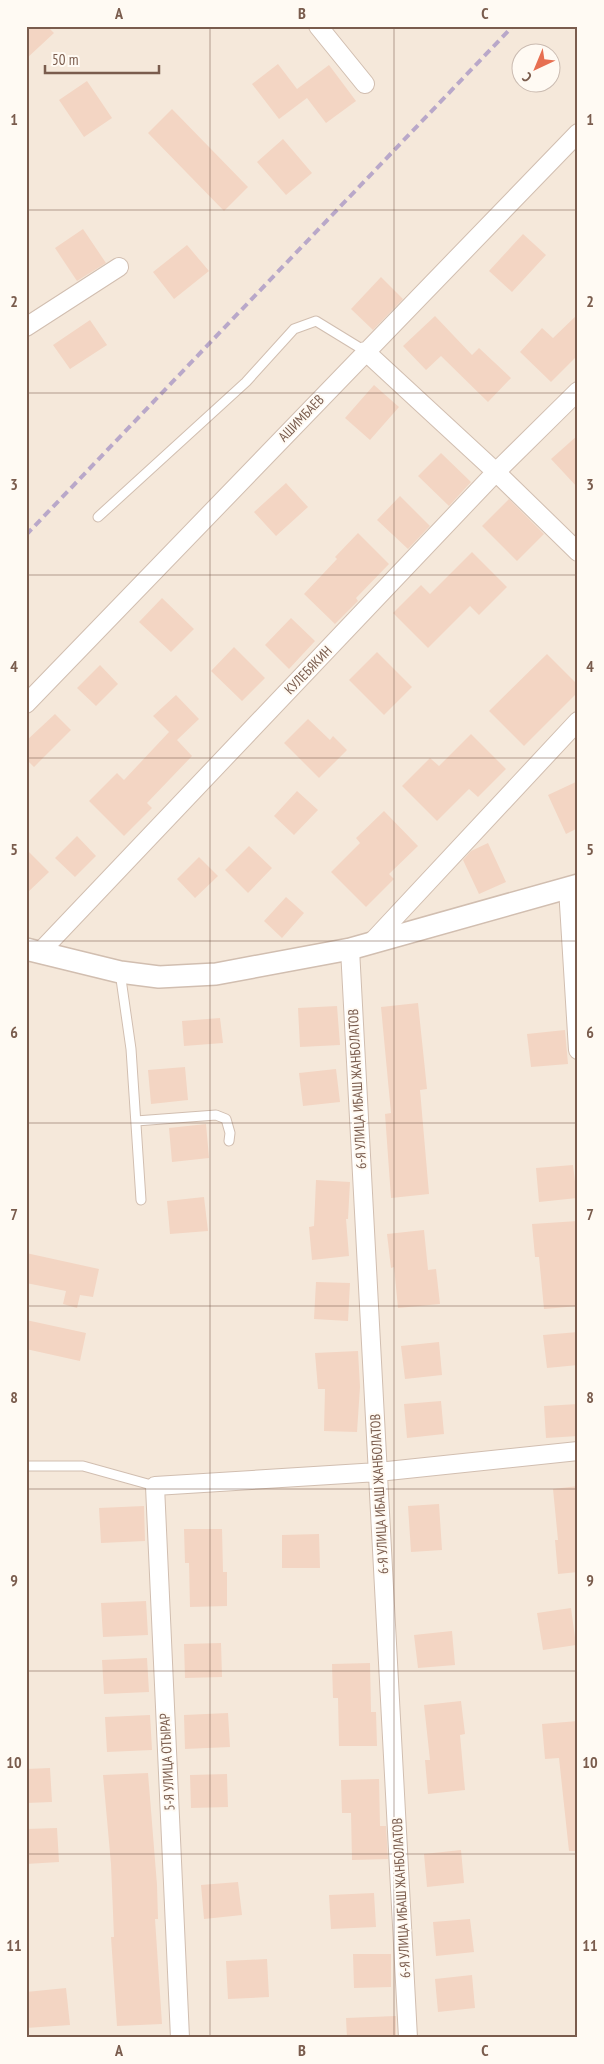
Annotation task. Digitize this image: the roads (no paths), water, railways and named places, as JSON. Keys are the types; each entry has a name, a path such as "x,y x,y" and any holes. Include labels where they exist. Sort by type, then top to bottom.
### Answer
{"street":[{"path":"318,26 364,84"},
{"name":"АШИМБАЕВ","path":"26,704 365,351 578,133"},
{"path":"26,327 119,267"},
{"path":"365,351 496,472 578,552"},
{"name":"КУЛЕБЯКИН","path":"33,951 496,472 578,391"},
{"path":"360,947 578,722"},
{"path":"33,951 120,972 159,976 216,974 360,947 573,887 578,1050"},
{"name":"6-Я УЛИЦА ИБАШ ЖАНБОЛАТОВ","path":"360,947 378,1472 408,2038"},
{"path":"155,1486 378,1472 578,1451"},
{"name":"5-Я УЛИЦА ОТЫРАР","path":"155,1486 180,2038"}],"lane":[{"path":"98,517 246,382 294,329 316,321 365,351"},
{"path":"120,972 131,1049 141,1200"},
{"path":"136,1121 216,1115 226,1119 230,1133 229,1142"},
{"path":"26,1466 83,1466 155,1486"}],"railway":[{"path":"26,535 513,26"}]}
